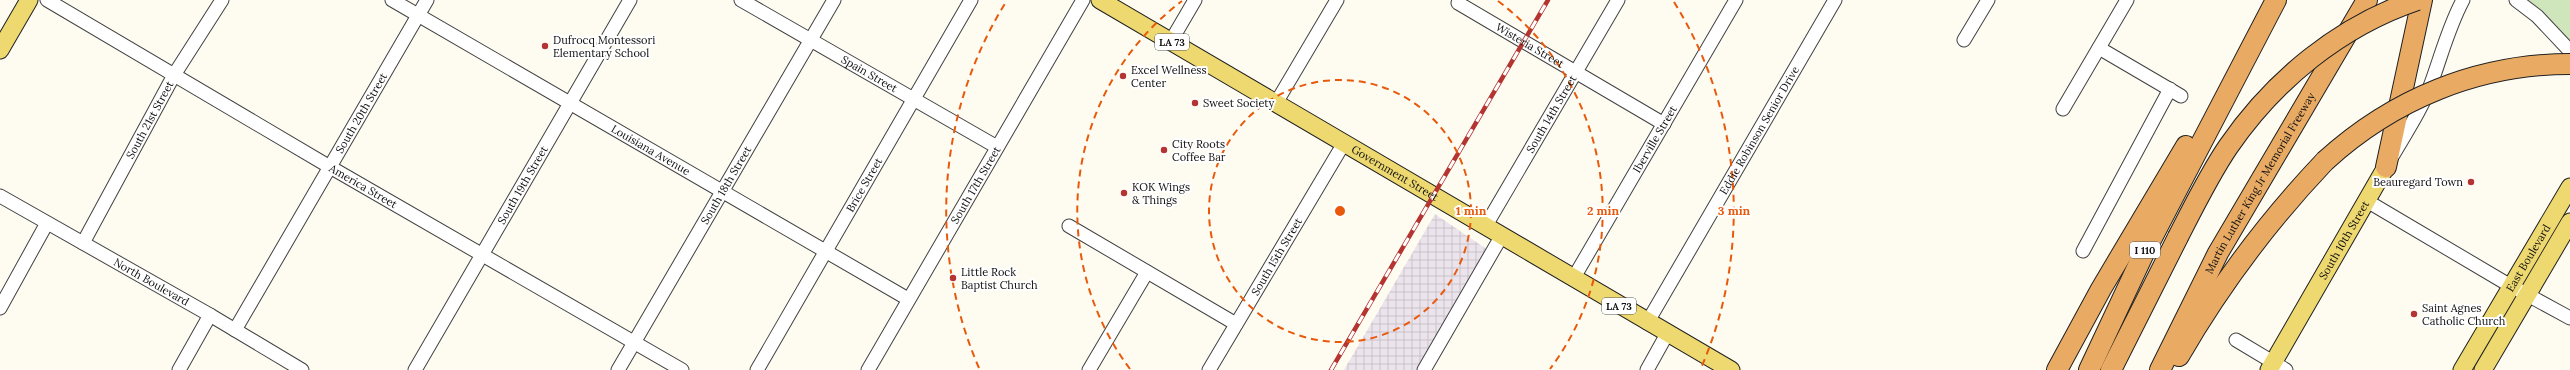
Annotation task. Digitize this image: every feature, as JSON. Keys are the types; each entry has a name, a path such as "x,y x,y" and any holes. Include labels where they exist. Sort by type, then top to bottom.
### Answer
{"highway":[{"path":"2057,370 2101,288 2202,130 2245,59 2276,0"},
{"name":"Martin Luther King Jr Memorial Freeway","path":"2160,370 2218,253 2367,0"},
{"path":"2111,370 2178,237 2227,148 2275,90 2298,68 2350,32 2417,0"},
{"path":"2386,167 2422,0"},
{"path":"2171,370 2235,269 2284,206 2325,161 2354,136 2387,113 2441,87 2479,75 2519,66 2570,64"},
{"name":"I 110","path":"2089,370 2202,130"}],"main road":[{"path":"0,50 29,0"},
{"name":"Government Street","path":"1100,0 1647,323 1731,370"},
{"name":"South 10th Street","path":"2277,368 2386,167"},
{"name":"East Boulevard","path":"2462,370 2570,187"},
{"name":"East Boulevard","path":"2483,370 2570,222"}],"street":[{"name":"America Street","path":"47,0 330,167 682,370"},
{"name":"South 21st Street","path":"83,243 174,75 222,0"},
{"name":"Louisiana Avenue","path":"392,0 908,299"},
{"name":"South 20th Street","path":"236,330 427,0"},
{"name":"South 19th Street","path":"415,370 630,0"},
{"name":"Spain Street","path":"741,0 997,147"},
{"name":"South 18th Street","path":"618,370 834,0"},
{"name":"Brice Street","path":"757,370 971,0"},
{"name":"South 17th Street","path":"868,370 1082,0"},
{"path":"1171,42 1195,0"},
{"path":"1276,103 1337,0"},
{"name":"South 14th Street","path":"1485,227 1618,0"},
{"name":"Iberville Street","path":"1573,279 1736,0"},
{"name":"Eddie Robinson Senior Drive","path":"1647,323 1835,0"},
{"path":"1964,40 1988,0"},
{"path":"2062,109 2127,0"},
{"name":"South 10th Street","path":"2386,167 2421,106 2432,82 2447,34 2463,0"},
{"path":"2516,0 2537,16 2570,51"},
{"name":"Wisteria Street","path":"1459,1 1575,72 1664,124"},
{"path":"2084,251 2175,92 2099,48"},
{"name":"South 15th Street","path":"1209,370 1344,143"},
{"name":"North Boulevard","path":"0,196 210,315 302,370"},
{"path":"2367,201 2511,286 2570,318"},
{"path":"0,308 47,223"},
{"path":"1069,226 1236,324"},
{"path":"1424,370 1501,237"},
{"path":"1089,370 1147,272"},
{"path":"179,370 210,315"},
{"path":"1647,370 1667,334"},
{"path":"2236,340 2277,368"}],"shaded area":[{"path":"1435,214 1488,250 1418,370 1344,370"}],"green space":[{"path":"2526,0 2570,0 2570,42 2548,17"}],"railway":[{"path":"1331,370 1548,0"}],"place":[{"name":"Dufrocq Montessori Elementary School","path":"545,46"},
{"name":"Excel Wellness Center","path":"1123,76"},
{"name":"Sweet Society","path":"1195,103"},
{"name":"City Roots Coffee Bar","path":"1164,150"},
{"name":"Beauregard Town","path":"2471,182"},
{"name":"KOK Wings & Things","path":"1124,193"},
{"name":"Little Rock Baptist Church","path":"953,278"},
{"name":"Saint Agnes Catholic Church","path":"2414,314"}]}
